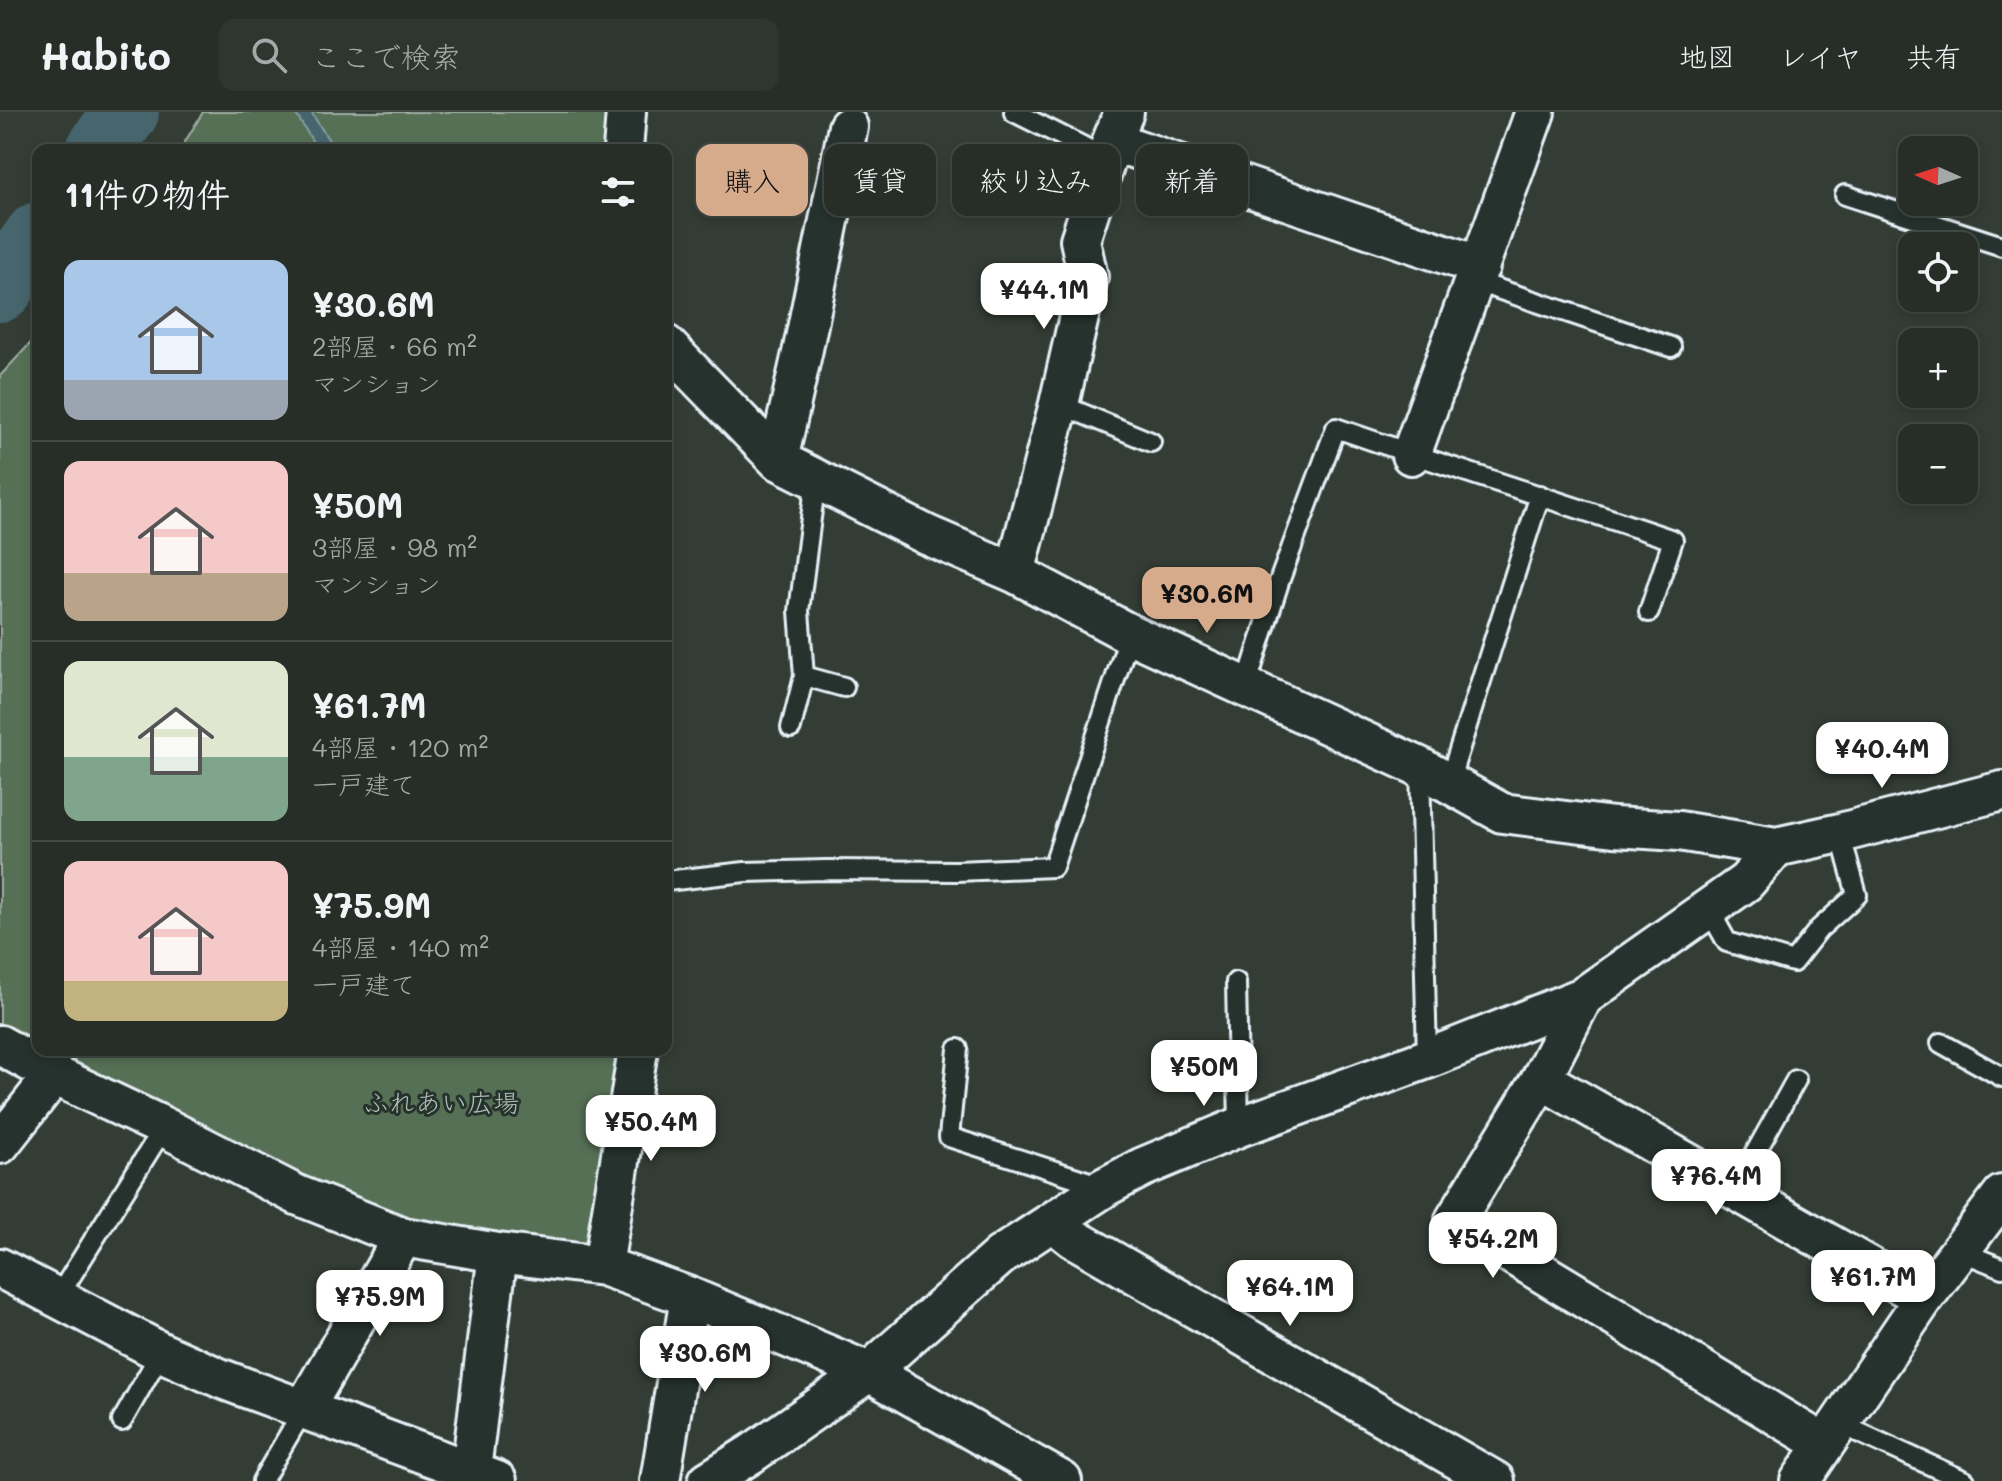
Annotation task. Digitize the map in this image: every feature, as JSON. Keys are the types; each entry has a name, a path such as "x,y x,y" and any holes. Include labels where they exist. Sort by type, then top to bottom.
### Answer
{"street":[{"path":"623,144 626,112"},
{"path":"1411,455 1535,112"},
{"path":"778,460 848,127"},
{"path":"1015,573 1088,277 1080,240 1114,137 1477,273"},
{"path":"672,351 778,460 927,535 1015,573 1130,634 1434,774 1502,813 1614,827 1679,831 1776,847 2002,791"},
{"path":"708,1481 755,1467 869,1372 1000,1256 1105,1187 1143,1167 1239,1127 1427,1059 1583,997 1746,882 1776,847"},
{"path":"1583,997 1541,1079 1455,1220 1831,1434"},
{"path":"0,1045 54,1075 297,1195 403,1237 603,1266 690,1297 869,1372 1062,1481"},
{"path":"603,1266 637,1056"},
{"path":"0,1144 54,1075"},
{"path":"1541,1079 1924,1298"},
{"path":"1800,1481 1924,1298 2002,1195"},
{"path":"1053,1222 1073,1238 1495,1481"},
{"path":"304,1409 403,1237"},
{"path":"0,1268 161,1352 222,1379 484,1476 498,1253"},
{"path":"660,1481 690,1297"}],"lane":[{"path":"1014,112 1114,137"},
{"path":"1845,195 2002,246"},
{"path":"1477,273 1671,347"},
{"path":"1059,404 1151,442"},
{"path":"1246,686 1280,579 1336,428 1673,540 1649,612"},
{"path":"791,728 804,676 799,611 816,479"},
{"path":"1427,1059 1434,774 1540,495"},
{"path":"672,880 745,872 957,871 1053,867 1130,634"},
{"path":"804,676 844,687"},
{"path":"1709,910 1727,942 1793,962 1819,929 1857,895 1840,833"},
{"path":"1236,982 1239,1127"},
{"path":"1941,1043 2002,1077"},
{"path":"958,1049 949,1137 1105,1187"},
{"path":"1734,1191 1796,1080"},
{"path":"58,1297 164,1127"},
{"path":"1960,1251 2002,1268"},
{"path":"122,1421 161,1352"},
{"path":"262,1481 304,1409"},
{"path":"1831,1434 1965,1481"}],"green space":[{"path":"203,112 612,112 609,144 184,144"},
{"path":"32,341 32,1042 0,1027 0,376"},
{"name":"ふれあい広場","path":"59,1056 622,1056 597,1256 405,1226"}],"water":[{"path":"292,112 311,112 331,144 314,144"}],"waterway":[{"path":"103,144 126,112"},
{"path":"0,289 32,244"}]}
